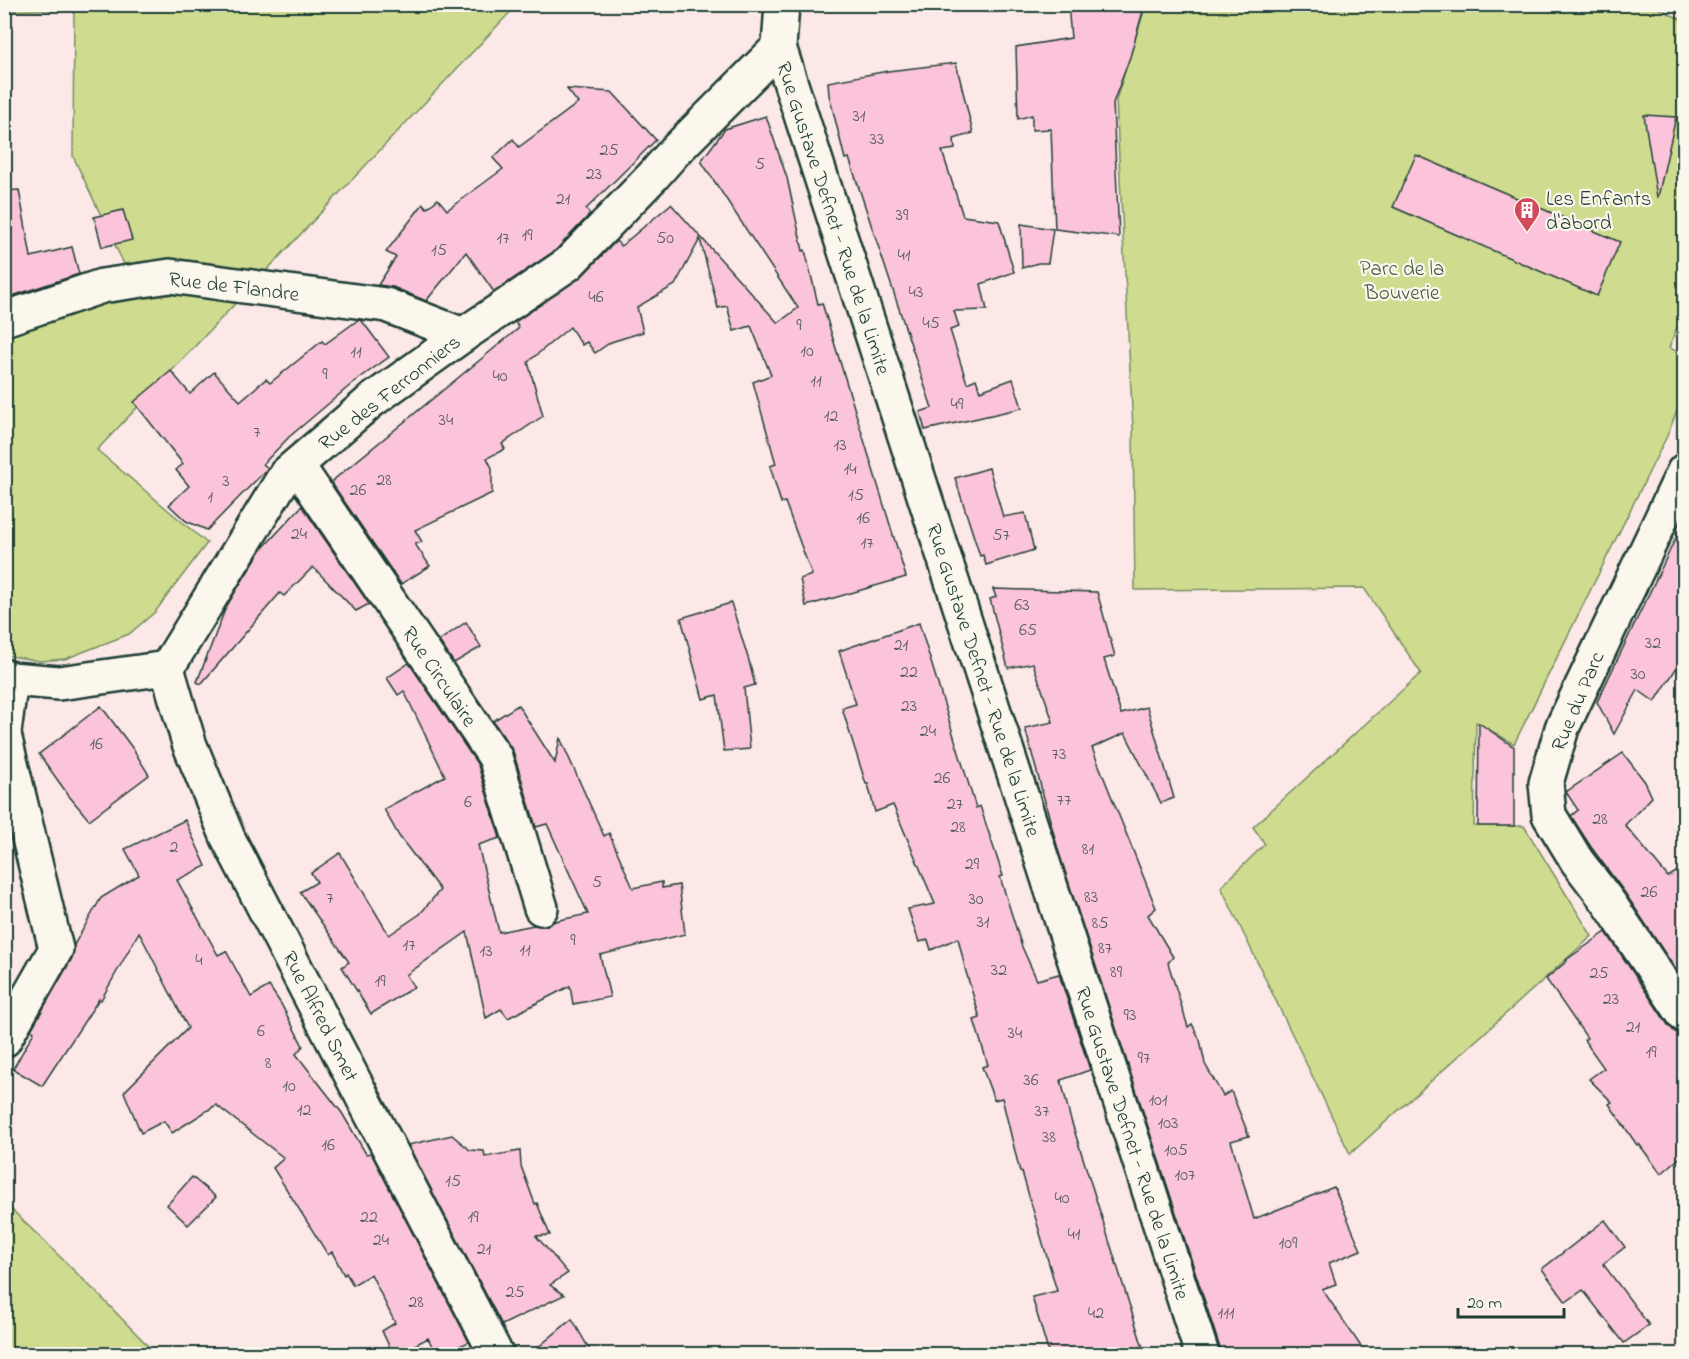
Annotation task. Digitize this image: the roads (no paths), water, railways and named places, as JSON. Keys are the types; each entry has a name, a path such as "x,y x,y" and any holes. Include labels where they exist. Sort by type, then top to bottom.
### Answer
{"street":[{"name":"Rue Gustave Defnet - Rue de la Limite","path":"782,4 779,47 1202,1354"},
{"name":"Rue des Ferronniers","path":"167,668 286,474 371,400 463,334 568,264 653,177 675,151 779,47"},
{"name":"Rue de Flandre","path":"4,319 102,286 170,276 386,305 463,334"},
{"name":"Rue Circulaire","path":"297,465 495,757 541,908"},
{"name":"Rue du Parc","path":"1684,471 1562,728 1546,783 1549,814 1577,861 1609,903 1684,1015"},
{"path":"4,1040 56,949 4,733 8,678 59,683 167,668"},
{"name":"Rue Alfred Smet","path":"167,668 189,743 228,838 496,1354"}],"place":[{"name":"Les Enfants d'abord","path":"1527,233"}],"park label":[{"name":"Parc de la Bouverie","path":"1402,280"}]}
